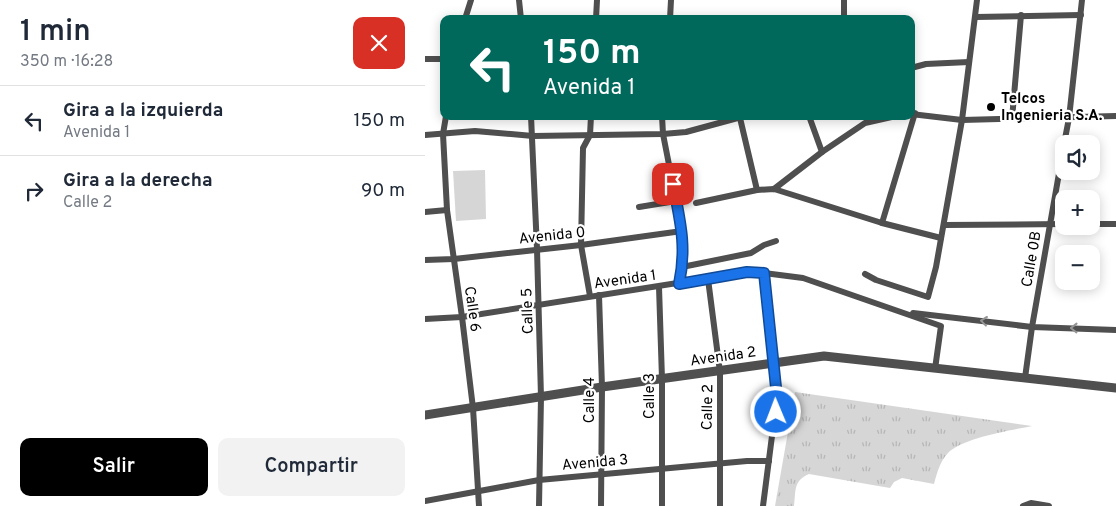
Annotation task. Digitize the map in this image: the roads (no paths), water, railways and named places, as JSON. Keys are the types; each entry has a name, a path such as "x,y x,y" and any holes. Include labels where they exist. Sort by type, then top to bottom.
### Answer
{"street":[{"path":"466,15 471,0"},
{"path":"519,0 521,15"},
{"path":"596,15 597,0"},
{"path":"670,15 671,0"},
{"path":"844,0 844,15"},
{"path":"865,274 876,280 928,297 936,267 962,120 977,0"},
{"name":"Calle 0B","path":"1066,135 1082,0"},
{"path":"1012,119 1021,15"},
{"path":"975,16 1081,15"},
{"path":"425,59 440,58"},
{"path":"915,67 926,64 969,62"},
{"path":"915,113 962,120 1116,116"},
{"name":"Calle 6","path":"445,120 443,134 447,210 473,408 479,506"},
{"name":"Calle 5","path":"531,120 541,397 539,506"},
{"path":"590,296 581,245 583,148 590,135 591,120"},
{"path":"662,120 663,134 682,231 682,267 679,284"},
{"path":"425,135 475,132 533,136 663,134 686,132 732,120"},
{"path":"744,120 757,190"},
{"path":"810,120 822,152"},
{"path":"774,189 822,152 865,123 878,120"},
{"path":"882,223 911,120"},
{"name":"Calle 0B","path":"1025,378 1058,180"},
{"path":"696,203 757,190 774,189 882,223 941,238"},
{"path":"639,207 676,201"},
{"path":"425,212 447,210"},
{"path":"1100,224 1116,224"},
{"path":"944,225 1055,225"},
{"name":"Avenida 0","path":"425,260 454,259 581,245 682,231"},
{"path":"682,267 751,252 776,241"},
{"name":"Avenida 1","path":"425,319 462,317 747,272 764,273 803,278 941,326 935,369"},
{"path":"763,506 777,404 764,273"},
{"name":"Calle 2","path":"708,279 720,372 720,506"},
{"name":"Calle 3","path":"659,287 662,379 662,506"},
{"name":"Calle 4","path":"599,295 603,387 601,506"},
{"path":"903,312 1032,328 1116,330"},
{"name":"Avenida 2","path":"425,415 807,358 833,357 1116,388"},
{"name":"Avenida 3","path":"425,501 539,480 747,461 769,461"},
{"path":"1023,506 1031,503 1049,506"}],"place":[{"name":"Telcos Ingenieria S.A.","path":"991,107"}]}
